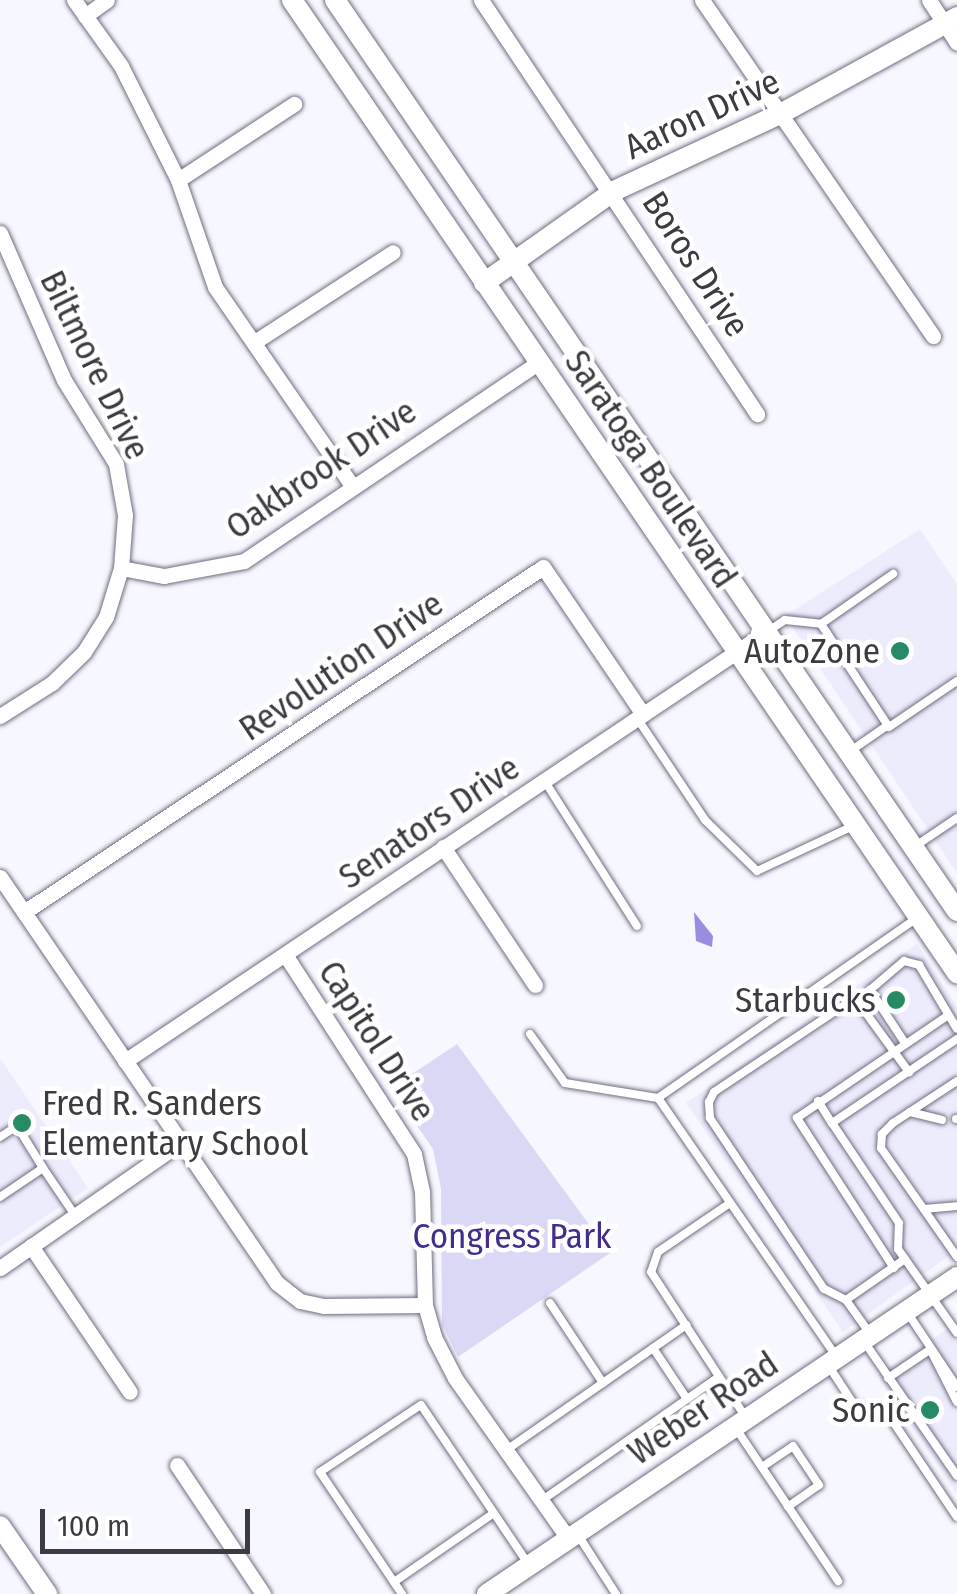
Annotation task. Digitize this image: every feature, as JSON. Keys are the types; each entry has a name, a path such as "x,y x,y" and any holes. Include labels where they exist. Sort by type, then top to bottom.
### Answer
{"main road":[{"name":"Saratoga Boulevard","path":"292,0 957,974"},
{"name":"Saratoga Boulevard","path":"335,0 914,848 950,885 957,911"},
{"name":"Aaron Drive","path":"484,283 614,191 953,28"},
{"name":"Weber Road","path":"487,1594 957,1277"},
{"path":"0,1526 47,1594"}],"street":[{"path":"74,0 120,66 178,180 214,287 256,342 351,484"},
{"path":"85,16 107,0"},
{"name":"Boros Drive","path":"481,0 614,191 757,414"},
{"path":"702,0 933,336"},
{"path":"929,0 953,28"},
{"path":"178,180 294,104"},
{"name":"Biltmore Drive","path":"0,233 64,380 116,464 125,515 121,568 106,617 84,652 52,683 0,716"},
{"path":"256,342 393,252"},
{"name":"Oakbrook Drive","path":"121,568 164,576 244,561 351,484 539,362"},
{"name":"Revolution Drive","path":"24,912 543,567 640,716"},
{"name":"Senators Drive","path":"125,1061 766,632"},
{"path":"443,847 535,985"},
{"path":"0,877 277,1283 300,1301 425,1306"},
{"name":"Capitol Drive","path":"286,956 414,1154 422,1191 425,1306 455,1378 541,1500 572,1535"},
{"path":"0,1268 181,1142"},
{"path":"30,1246 130,1392"},
{"path":"178,1465 264,1594"}],"lane":[{"path":"766,632 785,620 821,624 893,574"},
{"path":"821,624 888,725"},
{"path":"848,752 957,681"},
{"path":"640,716 705,820 757,870 855,825"},
{"path":"544,780 637,926"},
{"path":"914,848 957,818"},
{"path":"530,1034 565,1083 658,1098 918,917"},
{"path":"905,1044 873,998 875,980 912,961 943,1000 947,1016 957,1030"},
{"path":"908,1072 855,998 846,999 710,1102 710,1118 824,1289 846,1300 888,1378 957,1476"},
{"path":"894,1268 796,1122 818,1101 947,1016"},
{"path":"832,1123 957,1040"},
{"path":"957,1081 882,1134 881,1148 957,1258"},
{"path":"658,1098 832,1361 855,1406 890,1417 957,1516"},
{"path":"818,1101 898,1224 898,1249 957,1332"},
{"path":"910,1112 942,1120"},
{"path":"0,1137 16,1126 75,1215"},
{"path":"0,1197 43,1168"},
{"path":"730,1203 652,1260 651,1272 720,1377 762,1467 838,1581"},
{"path":"924,1209 957,1206"},
{"path":"846,1300 906,1260"},
{"path":"550,1303 603,1383"},
{"path":"907,1311 957,1388"},
{"path":"505,1450 686,1325"},
{"path":"654,1348 687,1399"},
{"path":"888,1378 931,1349"},
{"path":"931,1349 936,1371 957,1402"},
{"path":"541,1500 720,1377"},
{"path":"402,1594 320,1472 421,1405 528,1565"},
{"path":"762,1467 794,1446 819,1485 788,1506"},
{"path":"394,1582 494,1513"},
{"path":"572,1535 616,1594"}],"shaded area":[{"path":"920,529 957,584 957,873 785,616"},
{"path":"694,912 713,936 712,947 696,941"},
{"path":"917,944 957,1007 957,1250 843,1332 686,1103"},
{"name":"Fred R. Sanders Elementary School","path":"0,1058 88,1188 0,1247"},
{"path":"957,1323 957,1494 878,1375"}],"green space":[{"name":"Congress Park","path":"457,1044 610,1253 458,1357 442,1324 441,1189 433,1149 391,1088"}],"place":[{"name":"AutoZone","path":"900,651"},
{"name":"Starbucks","path":"896,1000"},
{"name":"Fred R. Sanders Elementary School","path":"22,1123"},
{"name":"Sonic","path":"930,1410"}]}
